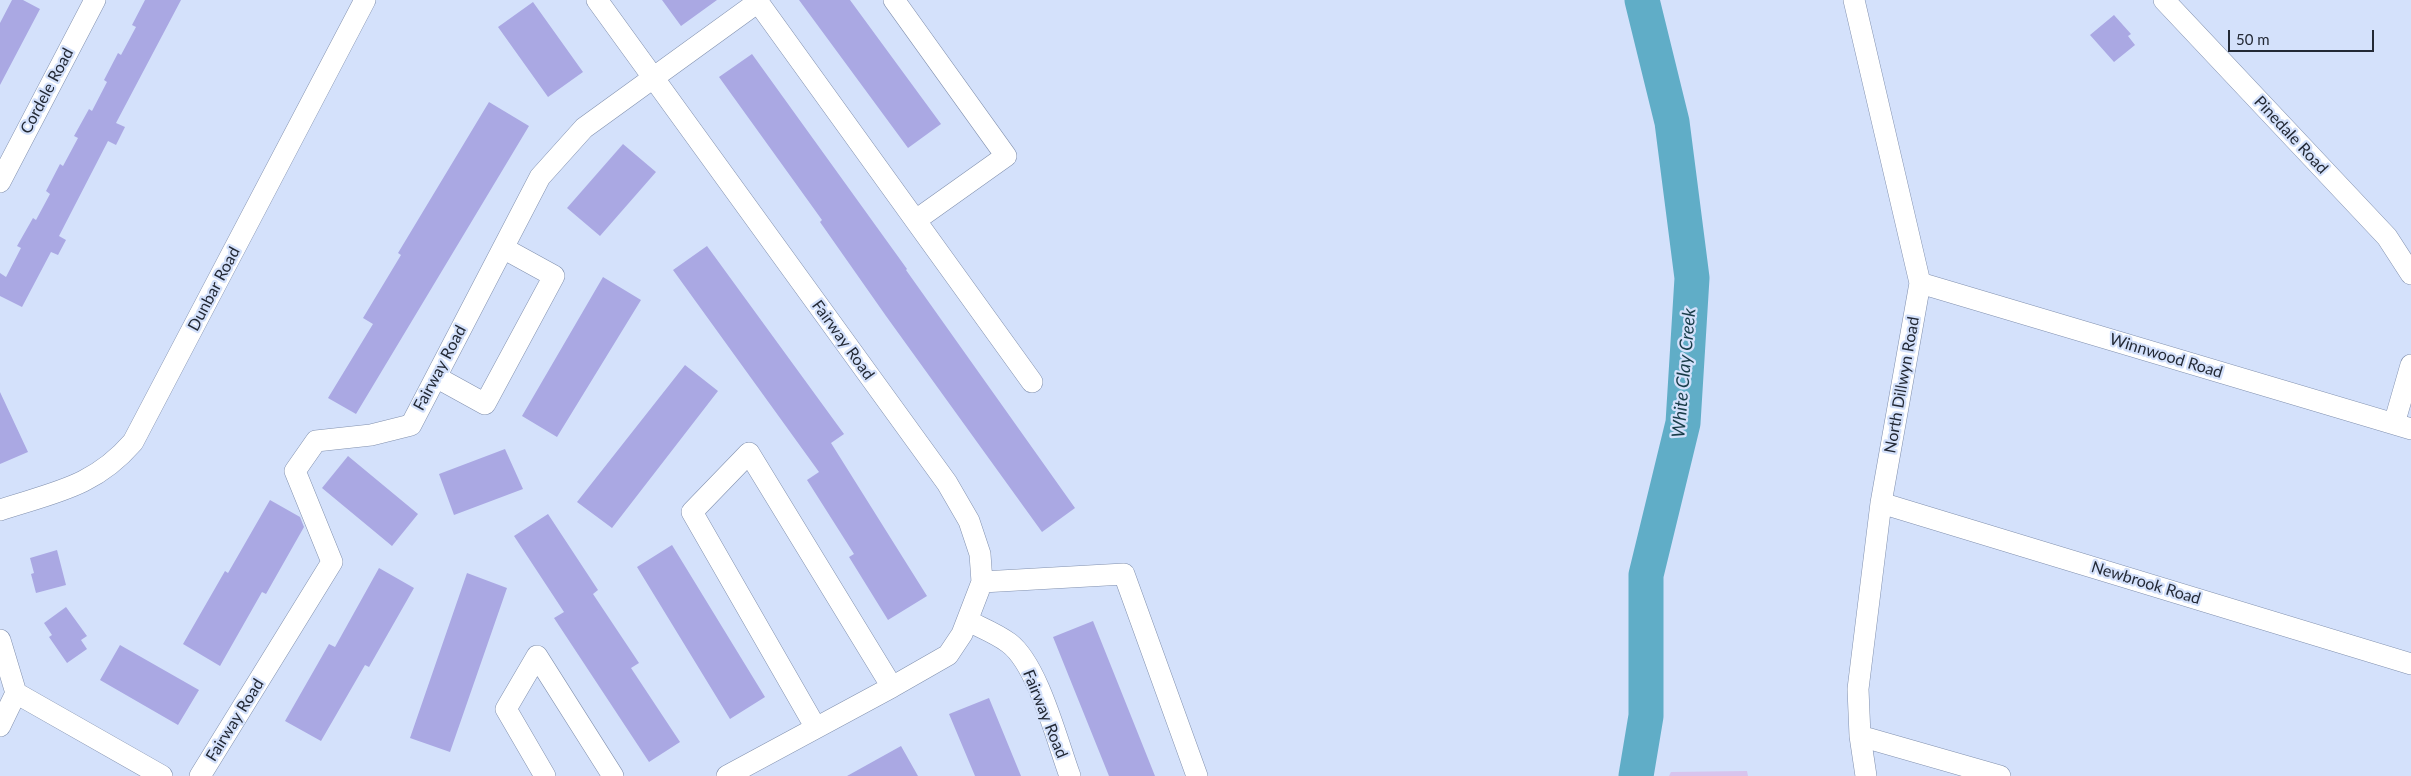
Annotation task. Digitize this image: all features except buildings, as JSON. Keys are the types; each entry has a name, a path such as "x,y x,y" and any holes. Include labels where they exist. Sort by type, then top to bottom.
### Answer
{"street":[{"name":"Cordele Road","path":"0,182 95,0"},
{"name":"Dunbar Road","path":"0,510 81,484 101,473 119,458 133,442 365,0"},
{"name":"Fairway Road","path":"597,0 947,484 968,521 980,554 982,582 968,621 948,655 892,688 727,776"},
{"path":"894,0 1006,156 916,220 1032,382"},
{"name":"North Dillwyn Road","path":"1854,0 1920,283 1881,503 1858,689 1860,736 1866,776"},
{"name":"Pinedale Road","path":"2164,0 2387,237 2411,274"},
{"name":"Fairway Road","path":"200,776 332,562 295,472 316,441 371,435 411,425 540,177 584,128 758,2 916,220"},
{"path":"436,377 485,404 554,276 503,248"},
{"name":"Winnwood Road","path":"1920,283 2402,427"},
{"path":"2402,427 2411,365"},
{"path":"816,728 692,512 749,454 892,688"},
{"name":"Newbrook Road","path":"1881,503 2411,664"},
{"path":"982,582 1124,574 1197,776"},
{"name":"Fairway Road","path":"968,621 1010,644 1023,660 1034,678 1070,776"},
{"path":"0,640 16,693 0,726"},
{"path":"545,776 506,710 537,656 613,776"},
{"path":"16,693 162,776"},
{"path":"1860,736 2000,776"}],"shaded area":[{"path":"1747,771 1748,776 1669,776 1671,772"}],"waterway":[{"name":"White Clay Creek","path":"1636,776 1646,716 1646,575 1683,423 1692,278 1672,122 1642,0"}]}
